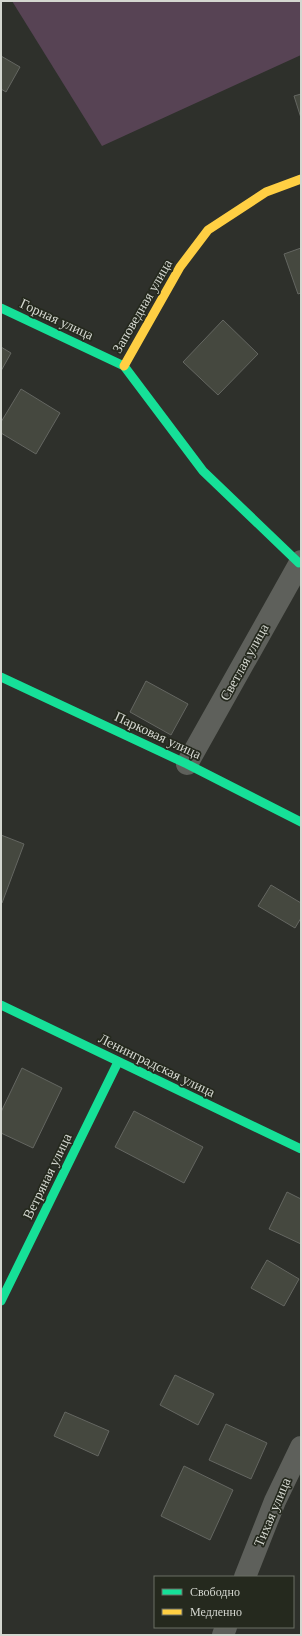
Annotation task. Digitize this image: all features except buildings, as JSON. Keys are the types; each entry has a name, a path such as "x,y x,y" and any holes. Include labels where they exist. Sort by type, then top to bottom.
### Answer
{"street":[{"name":"Заповедная улица","path":"300,562 203,471 124,366 180,266 208,230 266,192 301,179"},
{"name":"Горная улица","path":"1,308 124,366"},
{"name":"Светлая улица","path":"187,764 300,562"},
{"name":"Парковая улица","path":"1,676 187,764 301,822"},
{"name":"Ленинградская улица","path":"1,1005 301,1149"},
{"name":"Ветряная улица","path":"1,1302 118,1062"},
{"name":"Тихая улица","path":"245,1576 275,1501 301,1447"}],"shaded area":[{"path":"12,1 301,1 301,55 102,146"}],"traffic: fast":[{"path":"1,308 124,366 203,471 299,563"},
{"path":"1,677 187,764 301,822"},
{"path":"1,1005 301,1149"},
{"path":"1,1301 118,1062"}],"traffic: slow":[{"path":"124,366 180,267 208,230 266,192 301,179"}]}
